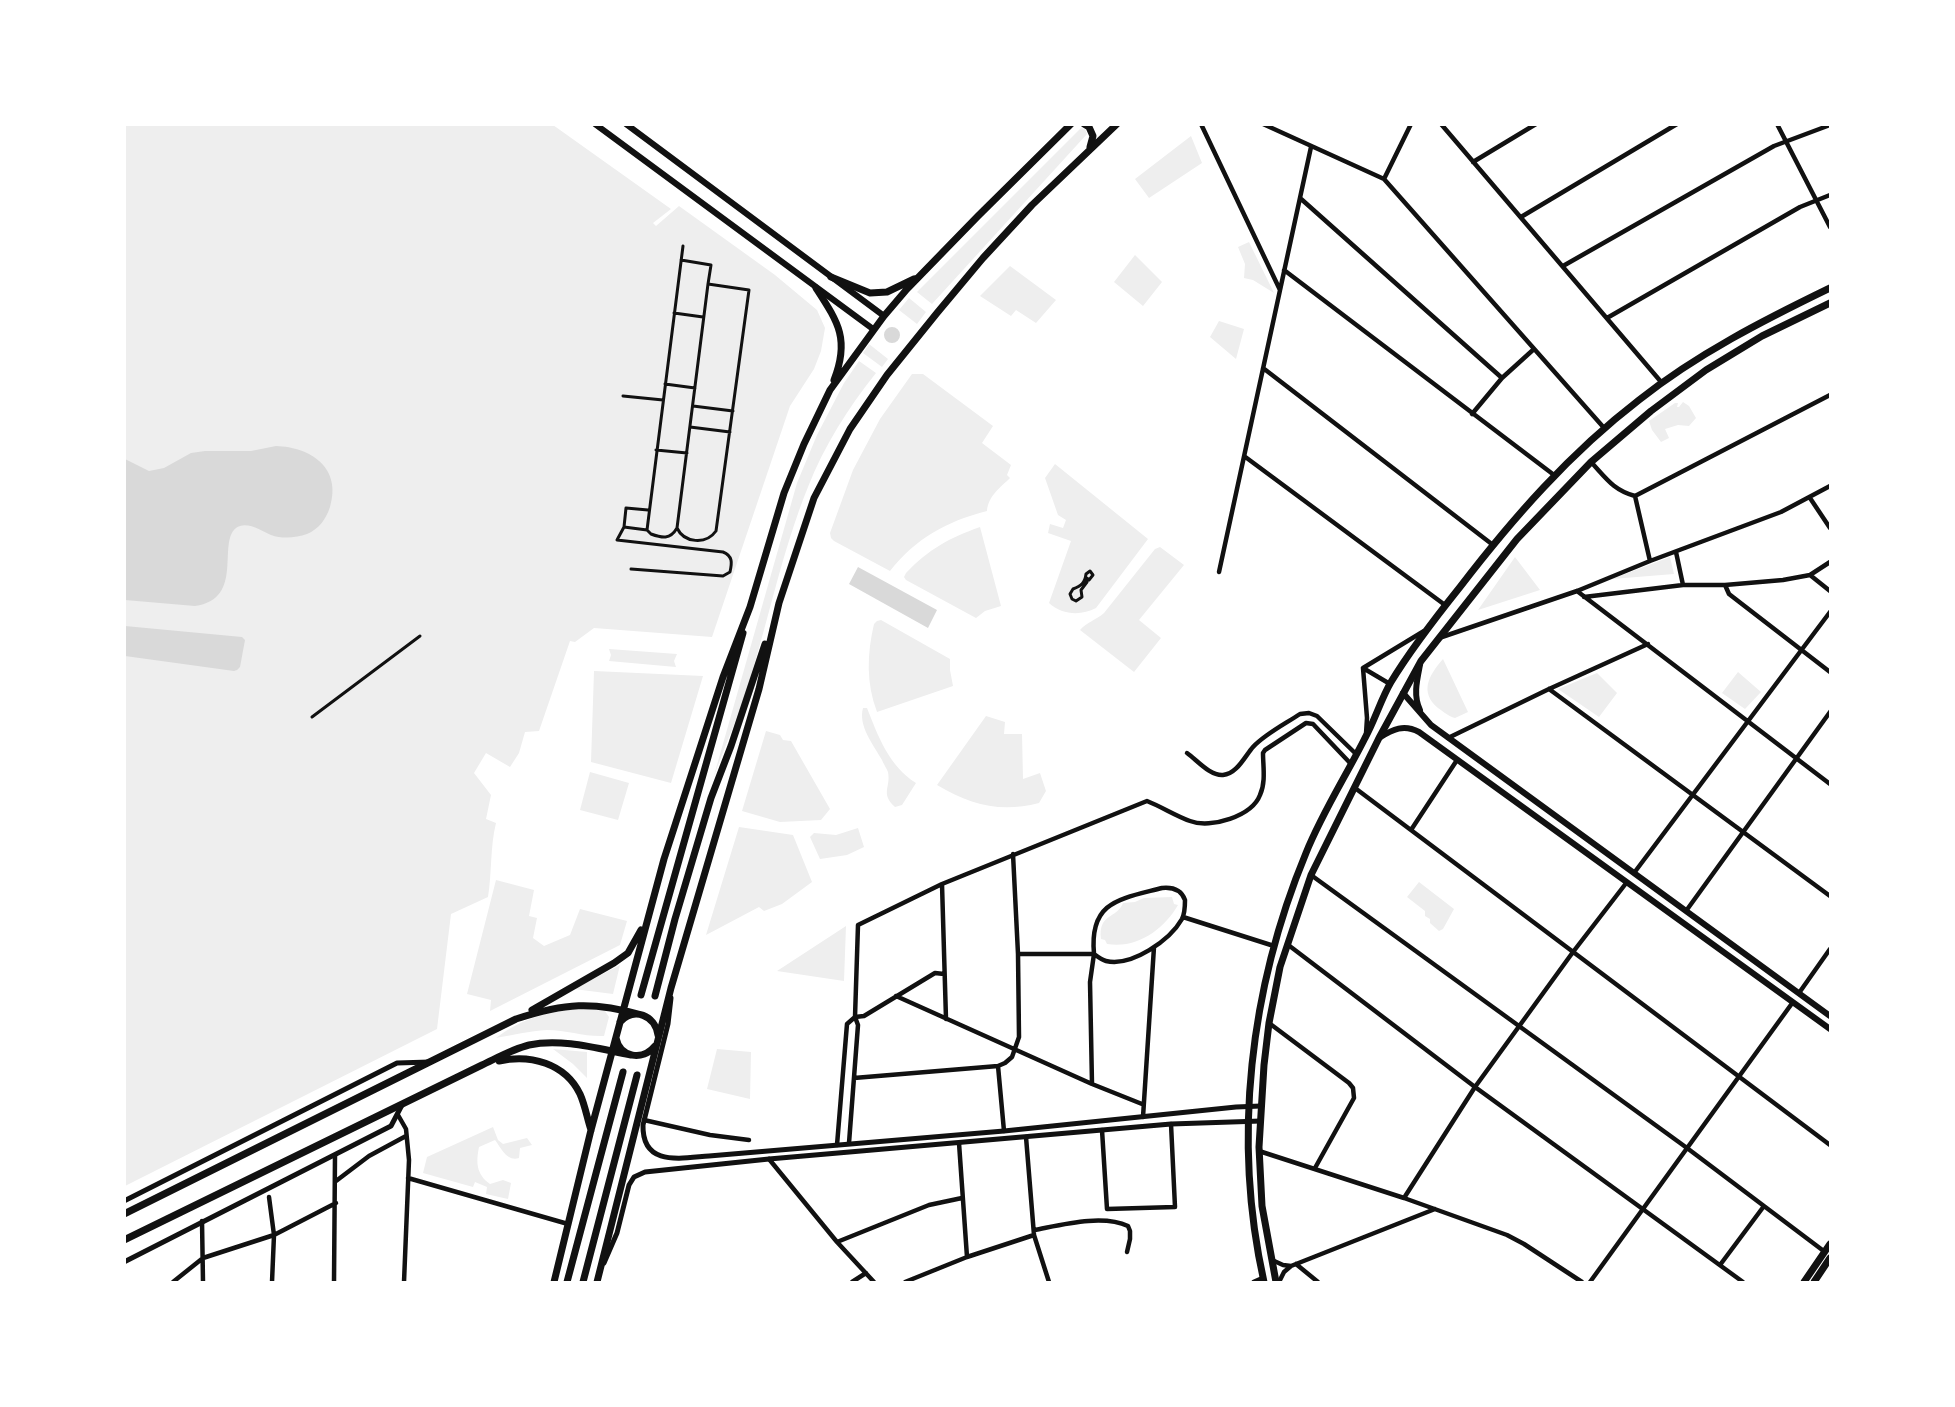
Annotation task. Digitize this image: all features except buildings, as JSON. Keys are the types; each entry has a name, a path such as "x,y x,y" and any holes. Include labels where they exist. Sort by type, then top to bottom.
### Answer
{"main road":[{"path":"595,124 873,329"},
{"path":"626,124 884,316"},
{"path":"1084,124 1094,136 1089,149"},
{"path":"655,996 711,798 814,498 850,429 899,360 983,258 1046,190 1117,124"},
{"path":"830,390 884,316 985,209 1070,126"},
{"path":"831,277 870,293 887,292 922,275"},
{"path":"641,994 784,493 808,434 830,390 842,355 839,327 816,288"},
{"path":"1263,1280 1249,1180 1248,1120 1259,1011 1274,946 1307,850 1390,684 1445,605 1493,545 1554,475 1605,429 1662,383 1728,340 1830,288"},
{"path":"1277,1282 1262,1206 1259,1151 1269,1023 1287,944 1311,875 1421,661 1517,539 1592,462 1651,411 1706,370 1762,336 1830,303"},
{"path":"554,1282 646,920 723,677 750,607"},
{"path":"597,1282 657,1040 759,689 775,615"},
{"path":"1421,661 1416,682 1416,700 1419,709 1431,725"},
{"path":"1390,684 1403,693 1431,725 1448,738 1830,1016"},
{"path":"1380,738 1398,729 1411,728 1830,1029"},
{"path":"1457,759 1463,749"},
{"path":"1561,834 1568,825"},
{"path":"1627,882 1634,873"},
{"path":"124,1214 516,1019 628,953 646,920"},
{"path":"124,1240 519,1048 546,1043 565,1044 641,1056 653,1049 657,1040 655,1025 648,1017 604,1006 572,1005 543,1010 516,1019"},
{"path":"619,1024 629,1016 642,1015"},
{"path":"616,1036 618,1046 631,1055"},
{"path":"482,1065 519,1058 541,1061 559,1069 578,1091 591,1130"},
{"path":"567,1282 623,1072"},
{"path":"584,1282 637,1075"},
{"path":"1814,1282 1829,1258 1830,1244"},
{"path":"1804,1282 1829,1258"}],"street":[{"path":"1202,124 1280,290"},
{"path":"1263,124 1384,179 1605,429"},
{"path":"1384,179 1411,124"},
{"path":"1441,124 1662,383"},
{"path":"1473,162 1536,124"},
{"path":"1521,217 1677,124"},
{"path":"1777,124 1830,227"},
{"path":"1563,266 1786,141 1830,125"},
{"path":"1219,572 1311,147"},
{"path":"1607,318 1800,207 1830,195"},
{"path":"1300,198 1502,378"},
{"path":"647,530 683,246"},
{"path":"624,527 647,530 651,534 668,537 677,528 711,265 681,260"},
{"path":"1284,270 1554,475"},
{"path":"677,528 680,535 686,538 703,541 712,537 716,531 749,290 708,284"},
{"path":"674,313 704,318"},
{"path":"1472,414 1502,378 1534,350"},
{"path":"1263,368 1493,545"},
{"path":"665,384 695,388"},
{"path":"1592,462 1621,492 1635,496 1830,395"},
{"path":"623,396 663,400"},
{"path":"693,406 733,411"},
{"path":"690,427 730,432"},
{"path":"657,450 687,453"},
{"path":"1244,456 1445,605"},
{"path":"1437,638 1577,591 1781,512 1830,486"},
{"path":"1635,496 1650,561"},
{"path":"1810,498 1830,528"},
{"path":"631,569 723,576 730,573 732,561 723,552 617,540 624,527 626,508 648,510"},
{"path":"1676,552 1683,585"},
{"path":"1584,597 1683,585 1725,585 1783,580 1810,575 1830,562"},
{"path":"1090,571 1092,578 1087,578 1088,582 1081,590 1083,593 1080,600 1072,599 1070,594 1072,590 1081,586 1086,580 1086,574 1090,571"},
{"path":"1810,575 1830,591"},
{"path":"1725,585 1729,594 1830,672"},
{"path":"1577,591 1830,783"},
{"path":"1634,873 1830,612"},
{"path":"1364,668 1429,628"},
{"path":"312,717 420,636"},
{"path":"1448,738 1550,688 1648,644"},
{"path":"1364,668 1390,684"},
{"path":"1364,668 1367,718 1365,737"},
{"path":"1550,688 1830,896"},
{"path":"1187,753 1214,773 1228,774 1255,745 1300,714 1309,712 1317,716 1356,754"},
{"path":"1686,911 1830,712"},
{"path":"849,1143 858,1025 855,1017 858,925 942,884 1148,801 1192,822 1204,824 1242,814 1260,796 1265,750 1306,723 1313,724 1351,764"},
{"path":"1411,831 1457,759"},
{"path":"1355,788 1830,1145"},
{"path":"854,1078 998,1066 1005,1063 1016,1050 1020,1037 1013,854"},
{"path":"1311,875 1686,1148 1829,1258"},
{"path":"1404,1198 1475,1087 1627,882"},
{"path":"942,884 946,1019"},
{"path":"1018,954 1094,954 1104,961 1124,961 1154,947 1173,930 1183,917 1185,897 1171,888 1113,903 1102,913 1098,921 1093,943 1094,954 1090,982 1092,1084"},
{"path":"1183,917 1274,946"},
{"path":"1287,944 1475,1087 1743,1282"},
{"path":"1143,1117 1142,1104 1154,947"},
{"path":"1799,993 1830,949"},
{"path":"837,1144 847,1024 855,1017 864,1016 935,973 944,974"},
{"path":"671,988 668,1024 644,1120 643,1133 645,1142 654,1154 662,1157 710,1156 1004,1131 1261,1106"},
{"path":"896,996 1142,1104"},
{"path":"1590,1282 1793,1002"},
{"path":"1269,1023 1353,1088 1354,1098 1315,1168"},
{"path":"124,1201 397,1063 431,1062"},
{"path":"998,1066 1004,1131"},
{"path":"124,1262 391,1126 402,1105"},
{"path":"398,1115 406,1130 409,1160 404,1282"},
{"path":"644,1120 710,1135 749,1140"},
{"path":"599,1274 617,1233 629,1185 634,1177 651,1172 769,1159 1171,1124 1261,1121"},
{"path":"1101,1130 1107,1209 1175,1207 1171,1124"},
{"path":"336,1181 369,1156 406,1136"},
{"path":"1026,1137 1034,1233 1048,1282"},
{"path":"959,1143 967,1257"},
{"path":"1259,1151 1404,1198 1507,1235 1582,1282"},
{"path":"334,1155 336,1181 334,1282"},
{"path":"769,1159 837,1242 874,1282"},
{"path":"408,1178 568,1224"},
{"path":"269,1197 273,1235 272,1282"},
{"path":"837,1242 929,1205 962,1198"},
{"path":"173,1282 203,1258 273,1235 336,1203"},
{"path":"1720,1265 1764,1206"},
{"path":"1272,1260 1283,1265 1293,1265 1435,1209"},
{"path":"202,1221 203,1282"},
{"path":"905,1282 1034,1233 1086,1221 1120,1222 1128,1226 1130,1231 1127,1252"},
{"path":"1277,1282 1293,1265"},
{"path":"1293,1265 1318,1282"},
{"path":"852,1282 866,1273"},
{"path":"1254,1282 1263,1280"}],"shaded area":[{"path":"124,125 553,125 671,209 653,223 656,226 679,206 775,275 817,310 825,328 821,351 814,369 790,406 712,637 594,628 575,642 570,641 539,731 525,732 519,753 510,767 486,753 474,773 491,795 486,819 496,823 488,897 451,914 437,1029 125,1186"},
{"path":"1081,128 1085,129 1087,134 932,304 917,292"},
{"path":"1191,136 1202,163 1149,198 1135,179"},
{"path":"1249,242 1274,293 1253,280 1244,278 1245,264 1238,247"},
{"path":"1135,255 1162,282 1143,306 1114,282"},
{"path":"1010,266 1056,300 1036,323 1016,310 1011,316 980,296"},
{"path":"909,298 926,312 917,324 899,310"},
{"path":"1219,321 1244,329 1236,359 1210,337"},
{"path":"889,327 895,327 900,335 898,341 889,343 884,338 884,332"},
{"path":"869,344 888,359 882,367 863,353"},
{"path":"859,361 876,373 838,428 821,457 808,487 791,536 748,685 713,779 797,483 817,435 844,383"},
{"path":"912,374 923,374 993,426 982,443 1011,465 1007,475 1010,478 992,496 987,511 958,520 933,533 910,550 890,571 834,541 830,533 853,470 880,419"},
{"path":"1683,402 1689,406 1696,418 1689,426 1678,425 1665,429 1669,438 1661,442 1652,430 1649,421 1675,403 1678,403 1677,407 1679,407"},
{"path":"276,446 301,450 312,455 327,471 332,481 333,493 330,507 318,526 307,534 289,538 271,535 244,525 236,528 231,535 225,582 220,593 210,601 195,606 125,600 125,459 149,471 164,468 191,453 251,451"},
{"path":"1055,464 1148,539 1096,608 1090,611 1066,612 1049,603 1071,541 1048,533 1050,524 1063,528 1066,520 1058,515 1045,478"},
{"path":"980,527 1001,606 985,611 976,618 904,577 931,551 959,535"},
{"path":"1160,547 1184,565 1139,620 1161,638 1134,672 1080,630 1104,613 1155,549"},
{"path":"1515,557 1540,590 1478,610"},
{"path":"1670,557 1674,574 1612,579"},
{"path":"858,567 937,610 928,628 849,584"},
{"path":"881,620 950,659 953,686 877,712 869,679 869,657 874,624"},
{"path":"125,626 242,637 245,640 240,667 234,671 125,656"},
{"path":"609,649 677,654 674,661 676,667 609,661 611,655"},
{"path":"1443,659 1468,712 1455,718 1438,708 1429,696 1430,677"},
{"path":"594,671 703,676 671,783 591,762"},
{"path":"1738,672 1761,692 1745,709 1722,693"},
{"path":"1597,673 1617,693 1599,717 1558,689"},
{"path":"863,708 867,708 880,740 898,768 916,783 902,805 895,807 888,798 888,772 864,728"},
{"path":"986,716 1005,722 1004,734 1022,734 1023,779 1040,773 1046,791 1039,803 1011,807 986,805 962,798 937,785"},
{"path":"766,731 780,735 783,740 791,741 830,809 821,820 780,822 742,811"},
{"path":"590,772 629,783 618,820 580,810"},
{"path":"739,827 793,835 812,882 782,904 764,911 759,907 706,935"},
{"path":"858,828 864,847 847,855 820,859 810,837 814,833 836,835"},
{"path":"496,880 534,890 529,916 537,918 533,938 544,946 570,935 580,909 627,921 620,945 490,1011 491,1000 467,994"},
{"path":"1419,882 1454,909 1443,929 1439,931 1425,916 1425,911 1407,897"},
{"path":"1172,897 1174,904 1178,905 1165,922 1149,935 1118,945 1107,944 1101,939 1102,925 1105,920 1117,912 1123,903 1135,902 1144,898"},
{"path":"846,926 844,981 777,971"},
{"path":"620,965 613,994 574,989"},
{"path":"585,1009 605,1011 609,1017 604,1036 547,1030 496,1038 516,1025 538,1016"},
{"path":"553,1049 587,1052 587,1078 573,1064"},
{"path":"717,1049 751,1052 750,1099 707,1089"},
{"path":"493,1127 498,1140 503,1144 527,1138 532,1145 520,1148 519,1158 515,1159 505,1154 495,1140 479,1147 477,1163 482,1176 490,1184 503,1180 511,1183 508,1199 486,1194 487,1187 475,1182 473,1187 423,1173 427,1157"}]}
